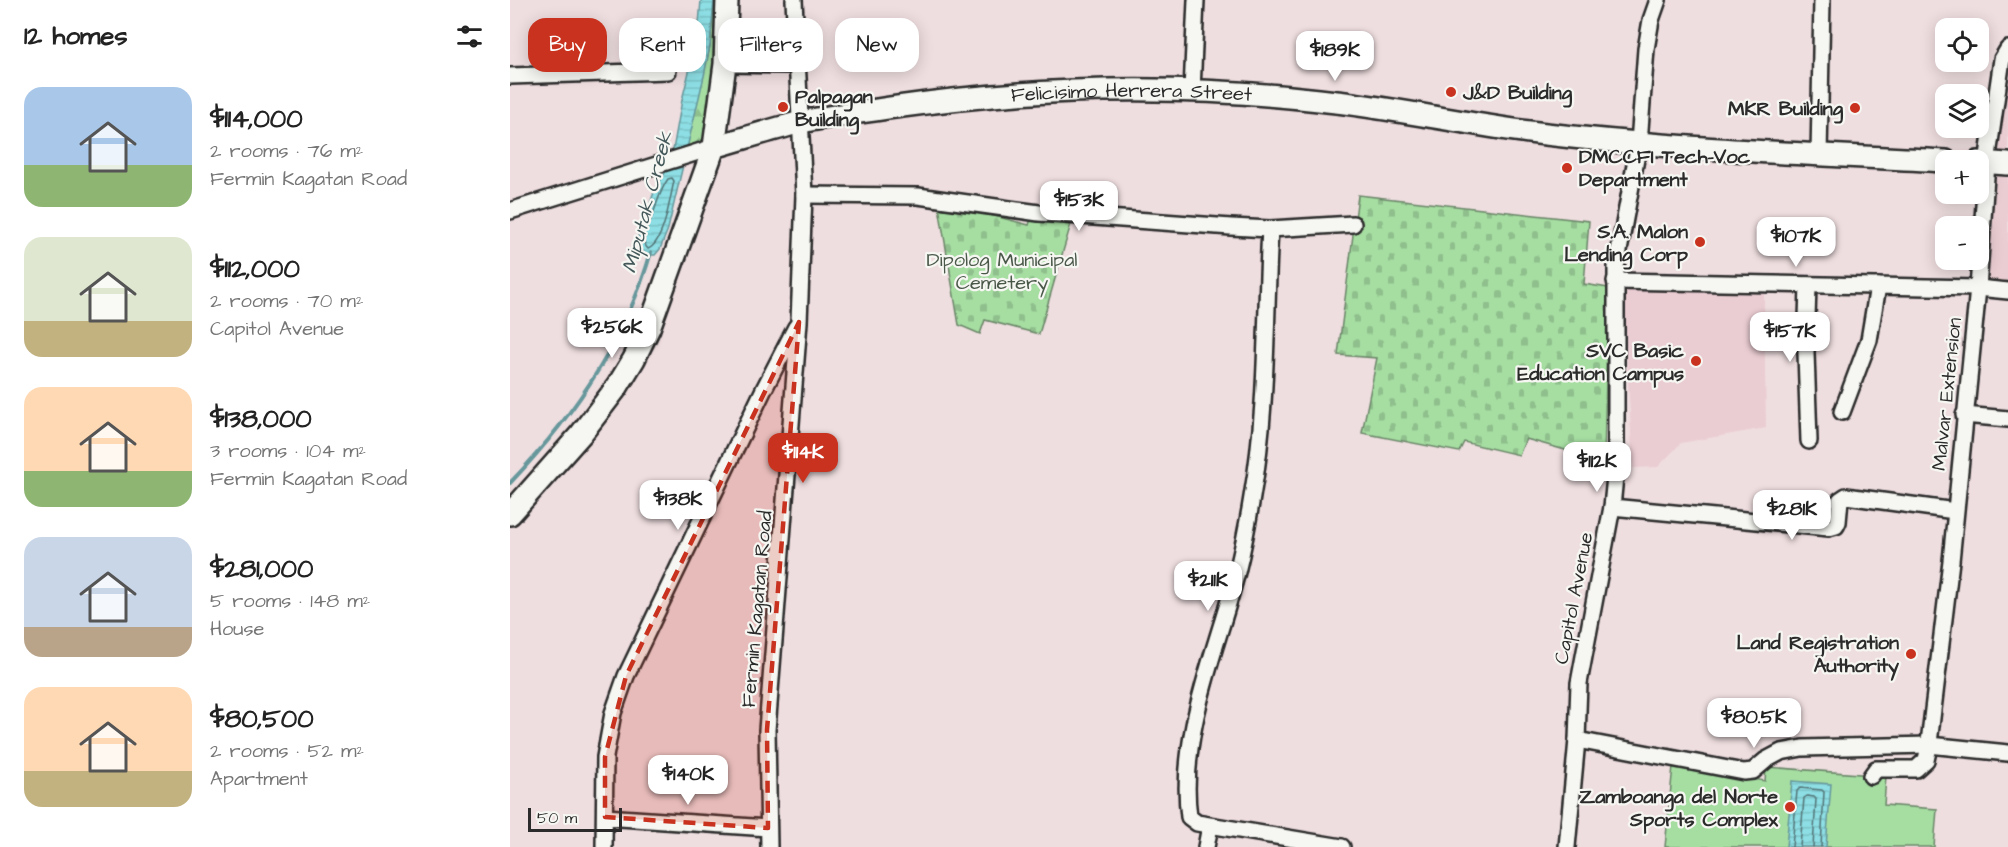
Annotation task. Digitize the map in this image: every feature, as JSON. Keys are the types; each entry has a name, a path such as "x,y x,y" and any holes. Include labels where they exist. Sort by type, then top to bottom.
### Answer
{"street":[{"path":"726,18 727,0"},
{"name":"Fermin Kagatan Road","path":"794,0 795,18"},
{"path":"1192,91 1196,0"},
{"name":"Capitol Avenue","path":"1567,847 1582,658 1612,507 1616,455 1615,281 1618,249 1639,143 1646,49 1651,20 1658,0"},
{"path":"1819,155 1822,0"},
{"name":"Malvar Extension","path":"1929,745 2002,59 2008,49"},
{"path":"510,76 636,72"},
{"path":"510,514 581,434 617,387 634,359 649,327 713,147 724,72"},
{"name":"Fermin Kagatan Road","path":"769,847 767,730 799,322 804,195 796,72"},
{"name":"Felicisimo Herrera Street","path":"510,211 713,147 800,123 928,102 998,95 1115,90 1192,91 1322,100 1529,132 1639,143 1935,160"},
{"path":"804,195 918,196 1039,213 1270,229 1353,224"},
{"path":"1270,229 1264,395 1259,452 1237,571 1198,709 1187,781 1190,816 1197,823 1210,826 1342,847"},
{"path":"1615,281 1978,288 2008,291"},
{"path":"1808,285 1806,353 1809,441"},
{"path":"1842,412 1869,340 1878,286"},
{"path":"604,847 605,757 613,713 626,676 764,389 799,322"},
{"path":"1964,415 2008,419"},
{"path":"1612,507 1829,528 1836,526 1839,522 1840,500 1846,496 1955,511"},
{"path":"1577,741 1744,772 1753,771 1766,760 1781,752 1802,748 1929,745 2008,753"},
{"path":"1871,776 1876,769 1916,768 1926,760 1929,745"},
{"path":"605,817 768,828"},
{"path":"1206,847 1210,826"}],"highlighted area":[{"path":"799,322 781,559 767,730 768,828 605,817 605,757 626,676"}],"shaded area":[{"path":"2008,70 2008,287 1985,285 1987,270 1989,270 1989,248"},
{"name":"SVC Basic Education Campus","path":"1623,290 1764,294 1766,428 1681,443 1658,467 1633,468"}],"green space":[{"path":"714,0 721,0 709,131 697,146 686,150 704,72 706,72"},
{"path":"1358,195 1589,221 1584,284 1608,288 1604,461 1526,439 1519,455 1464,442 1459,452 1362,433 1377,358 1338,355"},
{"name":"Dipolog Municipal Cemetery","path":"938,201 1029,225 1033,213 1073,217 1039,334 985,320 980,334 959,325"},
{"name":"Zamboanga del Norte Sports Complex","path":"1673,766 1765,781 1766,767 1886,776 1884,805 1937,809 1934,847 1665,847"}],"water":[{"path":"701,0 714,0 706,66 706,18 700,18"},
{"path":"689,72 705,72 668,229 660,249 655,255 647,255 640,248 639,229 654,192 666,171 673,150"},
{"path":"1792,781 1831,784 1826,847 1786,847"}],"waterway":[{"name":"Miputak Creek","path":"510,483 555,431 595,376 627,316 651,252"}],"place":[{"name":"J&D Building","path":"1451,92"},
{"name":"Palpagan Building","path":"783,107"},
{"name":"MKR Building","path":"1855,108"},
{"name":"DMCCFI Tech-Voc Department","path":"1567,168"},
{"name":"S.A. Malon Lending Corp","path":"1700,242"},
{"name":"SVC Basic Education Campus","path":"1696,361"},
{"name":"Land Registration Authority","path":"1911,654"},
{"name":"Zamboanga del Norte Sports Complex","path":"1790,807"}]}
